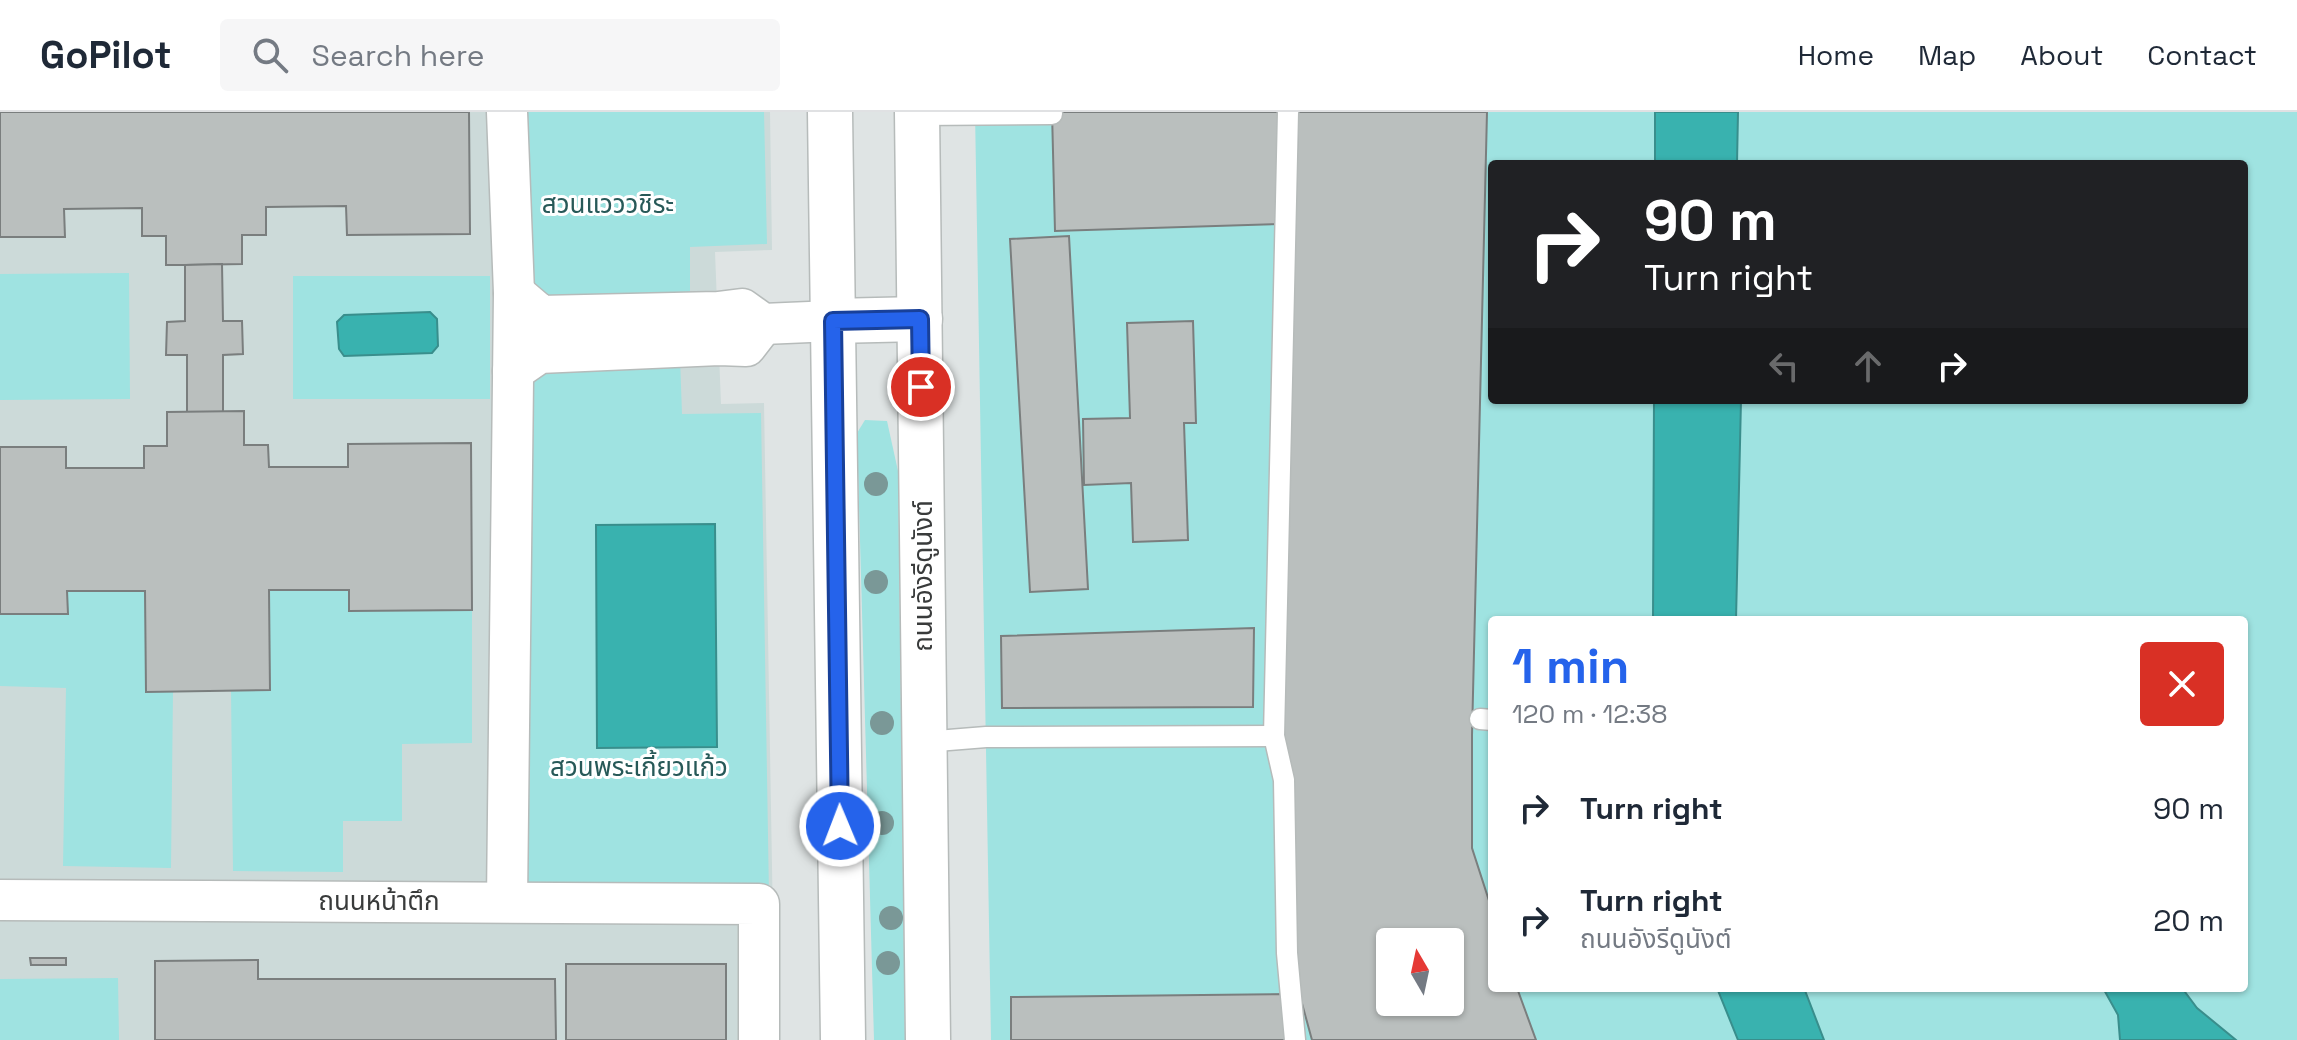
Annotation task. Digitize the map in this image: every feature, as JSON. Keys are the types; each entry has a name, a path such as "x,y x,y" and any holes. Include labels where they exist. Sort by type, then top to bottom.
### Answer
{"main road":[{"path":"830,112 843,1040"},
{"name":"ถนนอังรีดูนังต์","path":"917,114 928,1040"},
{"path":"833,321 920,319"}],"street":[{"path":"507,112 514,293 507,901"},
{"path":"514,293 541,316 742,309 763,324 833,321"},
{"path":"513,371 539,353 746,346 763,324"},
{"name":"ถนนหน้าตึก","path":"0,900 759,904 759,1040"}],"lane":[{"path":"1288,112 1274,736 1284,780 1287,953 1295,1040"},
{"path":"917,114 1052,114"},
{"path":"924,742 986,737 1274,736"}],"shaded area":[{"path":"0,112 770,112 772,250 715,252 721,404 764,403 775,1040 0,1040"},
{"path":"1655,112 1738,112 1737,160 1655,160"},
{"path":"430,312 437,319 438,346 432,353 344,356 339,349 337,322 344,315"},
{"path":"1654,404 1741,404 1736,616 1653,616"},
{"path":"715,524 717,747 597,748 596,525"},
{"path":"1719,992 1806,992 1824,1040 1738,1040"},
{"path":"2105,992 2185,992 2197,1008 2236,1040 2120,1040 2118,1015"}],"green space":[{"name":"สวนแวววชิระ","path":"515,112 764,112 767,244 690,247 690,306 545,305 520,276"},
{"path":"975,112 2297,112 2297,1040 991,1040"},
{"path":"129,273 130,399 0,400 0,274"},
{"path":"293,276 490,276 490,399 293,399"},
{"name":"สวนพระเกี้ยวแก้ว","path":"680,358 682,414 761,413 769,896 512,891 519,373"},
{"path":"865,420 887,421 898,471 905,1040 874,1040 857,433"},
{"path":"269,590 349,590 349,611 472,610 472,743 402,744 402,821 343,821 343,872 233,871 231,690 270,690"},
{"path":"67,591 145,591 146,691 173,691 171,868 63,866 66,688 0,686 0,614 67,614"},
{"path":"118,978 119,1040 0,1040 0,979"}],"building":[{"path":"0,112 469,112 470,234 347,235 346,206 266,207 266,235 242,235 242,264 185,265 166,265 166,236 142,236 142,208 64,209 65,237 0,237"},
{"path":"1052,112 1278,112 1281,224 1055,231"},
{"path":"1298,112 1487,112 1472,848 1488,898 1488,992 1518,992 1536,1040 1312,1040 1289,956 1283,711"},
{"path":"1069,236 1088,589 1030,592 1010,239"},
{"path":"222,264 223,321 242,321 243,354 223,355 223,412 187,412 187,355 166,355 167,322 185,321 185,265"},
{"path":"1193,321 1196,423 1184,423 1188,540 1133,542 1131,483 1084,485 1083,419 1130,418 1127,323"},
{"path":"244,411 244,445 268,445 269,467 348,467 348,444 471,443 472,610 349,611 349,590 269,590 270,690 146,692 145,591 67,591 68,614 0,614 0,447 66,447 66,468 144,468 144,446 167,446 167,412"},
{"path":"1254,628 1253,707 1002,708 1001,636"},
{"path":"30,958 66,958 66,965 31,965"},
{"path":"258,960 258,979 555,979 556,1040 155,1040 155,961"},
{"path":"566,964 726,964 726,1040 566,1040"},
{"path":"1289,994 1290,1040 1011,1040 1011,997"}],"route":[{"path":"840,826 833,321 920,319 921,387"}]}
